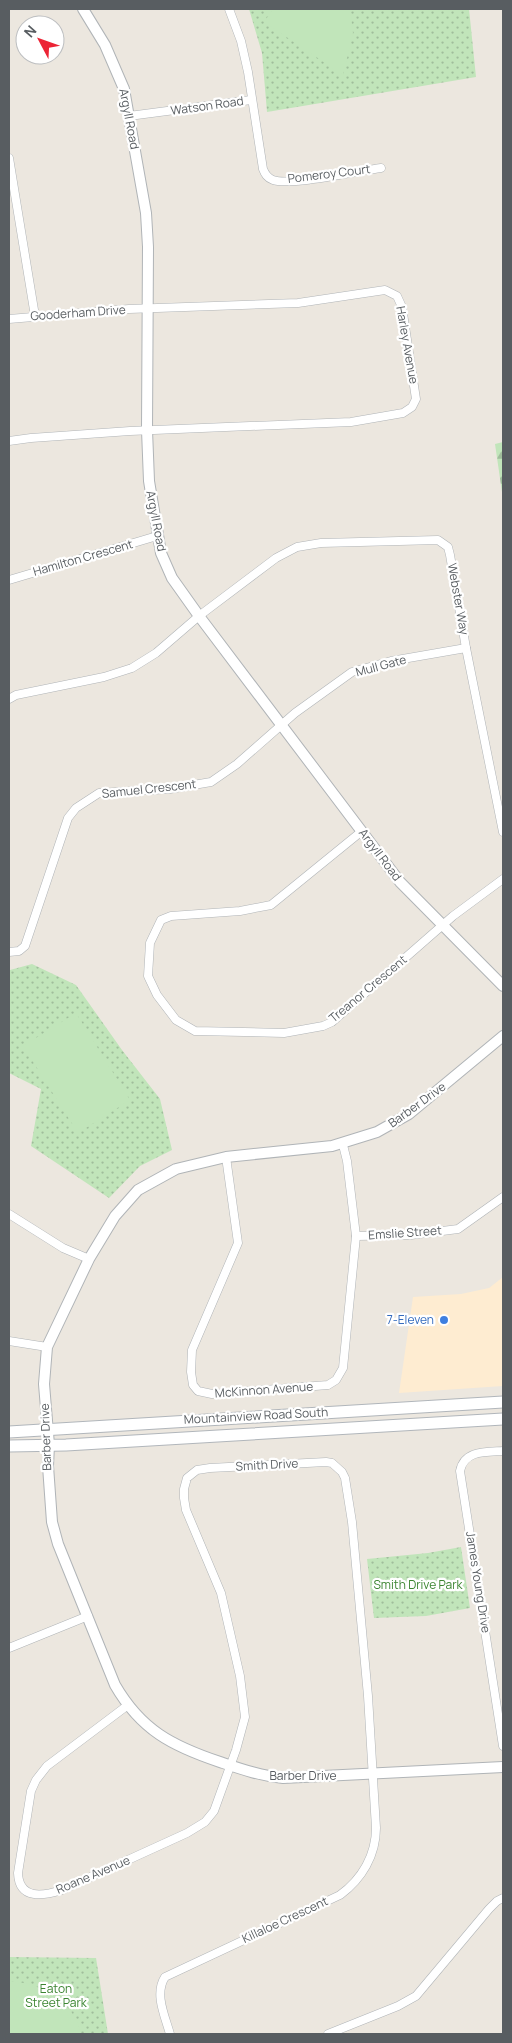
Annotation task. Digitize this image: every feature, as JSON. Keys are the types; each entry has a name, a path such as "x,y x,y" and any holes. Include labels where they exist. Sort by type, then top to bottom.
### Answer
{"main road":[{"name":"Mountainview Road South","path":"9,1432 503,1402"},
{"name":"Mountainview Road South","path":"9,1446 503,1420"}],"street":[{"name":"Argyll Road","path":"83,9 105,45 124,89 147,230 146,430 149,481 157,536 172,578 408,892 503,986"},
{"name":"Watson Road","path":"129,116 251,100 243,48 229,9"},
{"name":"Pomeroy Court","path":"251,100 263,169 266,176 273,180 294,181 381,168"},
{"path":"9,158 36,316"},
{"name":"Harley Avenue","path":"146,430 351,422 403,413 412,407 416,399 402,306 397,296 390,291 380,290 292,304 148,309"},
{"name":"Gooderham Drive","path":"9,320 36,316 148,309"},
{"path":"9,441 146,430"},
{"name":"Hamilton Crescent","path":"9,580 157,536"},
{"name":"Webster Way","path":"199,616 276,558 297,547 321,543 438,540 448,547 503,832"},
{"path":"9,699 16,695 104,677 132,668 156,653 199,616"},
{"name":"Mull Gate","path":"281,725 352,672 391,661 466,648"},
{"name":"Samuel Crescent","path":"9,952 19,951 25,946 68,818 76,808 99,793 170,789 211,782 237,764 281,725"},
{"name":"Treanor Crescent","path":"362,831 270,904 240,911 171,916 161,920 150,943 148,976 157,995 176,1020 195,1031 284,1033 323,1026 332,1022 443,925"},
{"path":"443,925 503,879"},
{"name":"Barber Drive","path":"503,1036 409,1114 377,1132 343,1144 226,1157 176,1169 138,1190 115,1216 89,1259 47,1347 44,1384 52,1522 58,1544 111,1677 128,1706 144,1723 168,1741 188,1751 256,1774 283,1778 503,1767"},
{"name":"McKinnon Avenue","path":"226,1157 238,1243 192,1350 191,1372 193,1385 198,1391 212,1394 328,1385 336,1380 343,1368 356,1236 347,1161 343,1144"},
{"name":"Emslie Street","path":"356,1236 412,1235 458,1229 503,1197"},
{"path":"9,1214 63,1248 89,1259"},
{"path":"9,1341 47,1347"},
{"name":"James Young Drive","path":"503,1451 472,1454 464,1460 460,1471 503,1746"},
{"name":"Smith Drive","path":"231,1766 245,1716 240,1676 221,1593 186,1510 184,1489 187,1478 197,1470 210,1468 326,1462 336,1466 345,1478 352,1522 368,1696 373,1775"},
{"path":"9,1648 88,1616"},
{"name":"Roane Avenue","path":"128,1706 47,1766 36,1780 31,1791 18,1873 20,1885 28,1893 46,1895 62,1890 198,1828 214,1811 231,1766"},
{"name":"Killaloe Crescent","path":"170,2034 159,1993 160,1985 165,1977 340,1895 351,1886 367,1866 375,1847 376,1837 373,1775"},
{"path":"328,2034 398,2006 416,1996 497,1901 503,1898"}],"shaded area":[{"path":"503,1277 503,1386 399,1393 413,1297 461,1294 489,1288"}],"green space":[{"path":"249,9 469,9 476,77 267,112 262,53"},
{"path":"273,9 350,9 353,33 343,75 264,22"},
{"path":"503,442 503,499 495,444"},
{"path":"32,964 76,985 122,1050 160,1099 172,1150 140,1166 109,1198 31,1146 41,1089 9,1073 9,977 10,970"},
{"path":"76,1013 130,1100 78,1133 23,1046"},
{"name":"Smith Drive Park","path":"461,1547 470,1608 426,1616 374,1618 367,1559 428,1553"},
{"name":"Eaton Street Park","path":"9,1957 96,1958 108,2034 9,2034"},
{"path":"9,1981 33,1985 64,2003 77,2022 81,2034 9,2034"}],"place":[{"name":"7-Eleven","path":"444,1320"}]}
